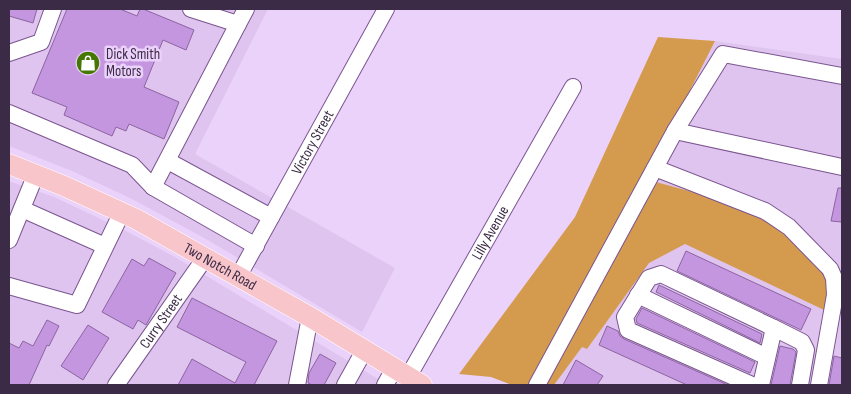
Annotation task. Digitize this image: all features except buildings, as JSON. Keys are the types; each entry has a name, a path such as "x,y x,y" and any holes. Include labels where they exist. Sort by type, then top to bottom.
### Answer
{"main road":[{"name":"Two Notch Road","path":"9,164 122,212 310,317 364,351 402,379"}],"street":[{"path":"9,53 41,42 53,9"},
{"path":"191,9 238,24"},
{"path":"154,187 246,9"},
{"name":"Victory Street","path":"238,277 386,9"},
{"path":"537,385 655,168 723,54 842,76"},
{"name":"Lilly Avenue","path":"402,379 573,87"},
{"path":"9,113 132,165 154,187 256,246"},
{"path":"676,131 842,167"},
{"path":"168,161 271,217"},
{"path":"655,168 765,211 789,226 830,269 834,278 835,295 819,385"},
{"path":"9,240 36,174"},
{"path":"22,209 105,246"},
{"path":"9,286 77,305 122,212"},
{"name":"Curry Street","path":"116,385 205,258"},
{"path":"752,385 628,330 625,317 649,278 661,274 802,342 806,350 800,385"},
{"path":"638,295 767,357"},
{"path":"297,385 310,317"},
{"path":"761,385 774,328"},
{"path":"345,385 364,351"}],"shaded area":[{"path":"9,9 268,9 195,154 395,268 362,332 206,239 132,199 72,171 9,146"},
{"path":"658,37 715,41 645,179 748,207 787,229 822,272 829,286 824,310 685,244 649,263 587,349 582,347 554,385 512,385 491,377 459,374 575,217"},
{"path":"715,41 842,59 842,385 554,385 582,346 587,349 668,236 824,310 748,207 644,179"},
{"path":"9,181 54,197 126,231 175,257 388,385 9,385"}],"place":[{"name":"Dick Smith Motors","path":"88,63"}]}
